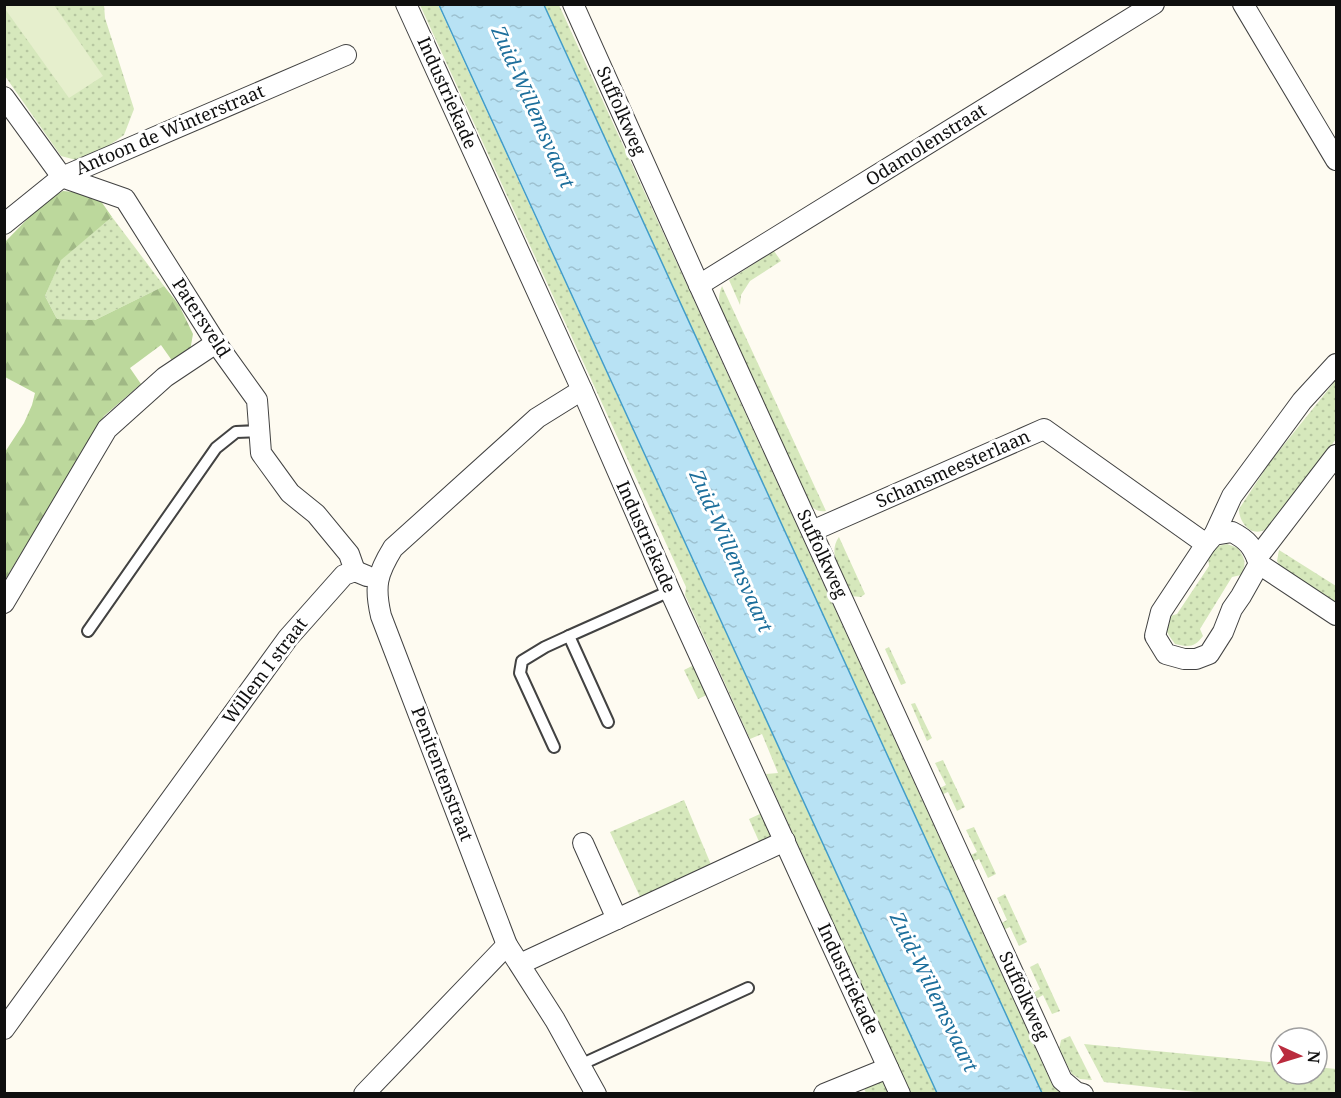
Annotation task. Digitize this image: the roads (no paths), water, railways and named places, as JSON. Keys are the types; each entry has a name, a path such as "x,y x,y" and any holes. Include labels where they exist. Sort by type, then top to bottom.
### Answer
{"street":[{"name":"Industriekade","path":"406,4 582,390 670,591 900,1094"},
{"name":"Suffolkweg","path":"573,4 1062,1080 1076,1092 1083,1094"},
{"name":"Odamolenstraat","path":"699,285 1154,4"},
{"path":"1243,4 1336,160"},
{"name":"Antoon de Winterstraat","path":"4,224 62,177 346,55"},
{"path":"4,97 62,177"},
{"name":"Patersveld","path":"62,177 125,199 216,343 257,400 261,453 290,493 316,514 349,554 355,571"},
{"path":"4,603 107,429 165,377 216,343"},
{"path":"1336,364 1302,401 1232,496 1210,539 1161,612 1155,636 1166,654 1184,659 1196,659 1209,654 1223,632 1232,609 1258,561 1336,455"},
{"path":"355,571 378,580 383,563 393,548 537,418 582,390"},
{"name":"Schansmeesterlaan","path":"812,531 1044,429 1210,539"},
{"path":"1210,539 1232,532 1242,536 1253,547 1258,561 1336,615"},
{"name":"Willem I straat","path":"4,1029 288,638 344,575 355,571"},
{"name":"Penitentenstraat","path":"378,580 377,598 381,616 507,945 555,1020 596,1094"},
{"path":"520,964 785,842"},
{"path":"583,843 617,919"},
{"path":"364,1094 507,945"},
{"path":"824,1094 888,1068"}],"lane":[{"path":"88,631 216,448 236,432 259,431"},
{"path":"554,747 520,673 522,661 545,647 670,591"},
{"path":"569,636 608,722"},
{"path":"580,1065 747,988"}],"water":[{"name":"Zuid-Willemsvaart","path":"439,5 544,5 1042,1093 937,1093"}]}
